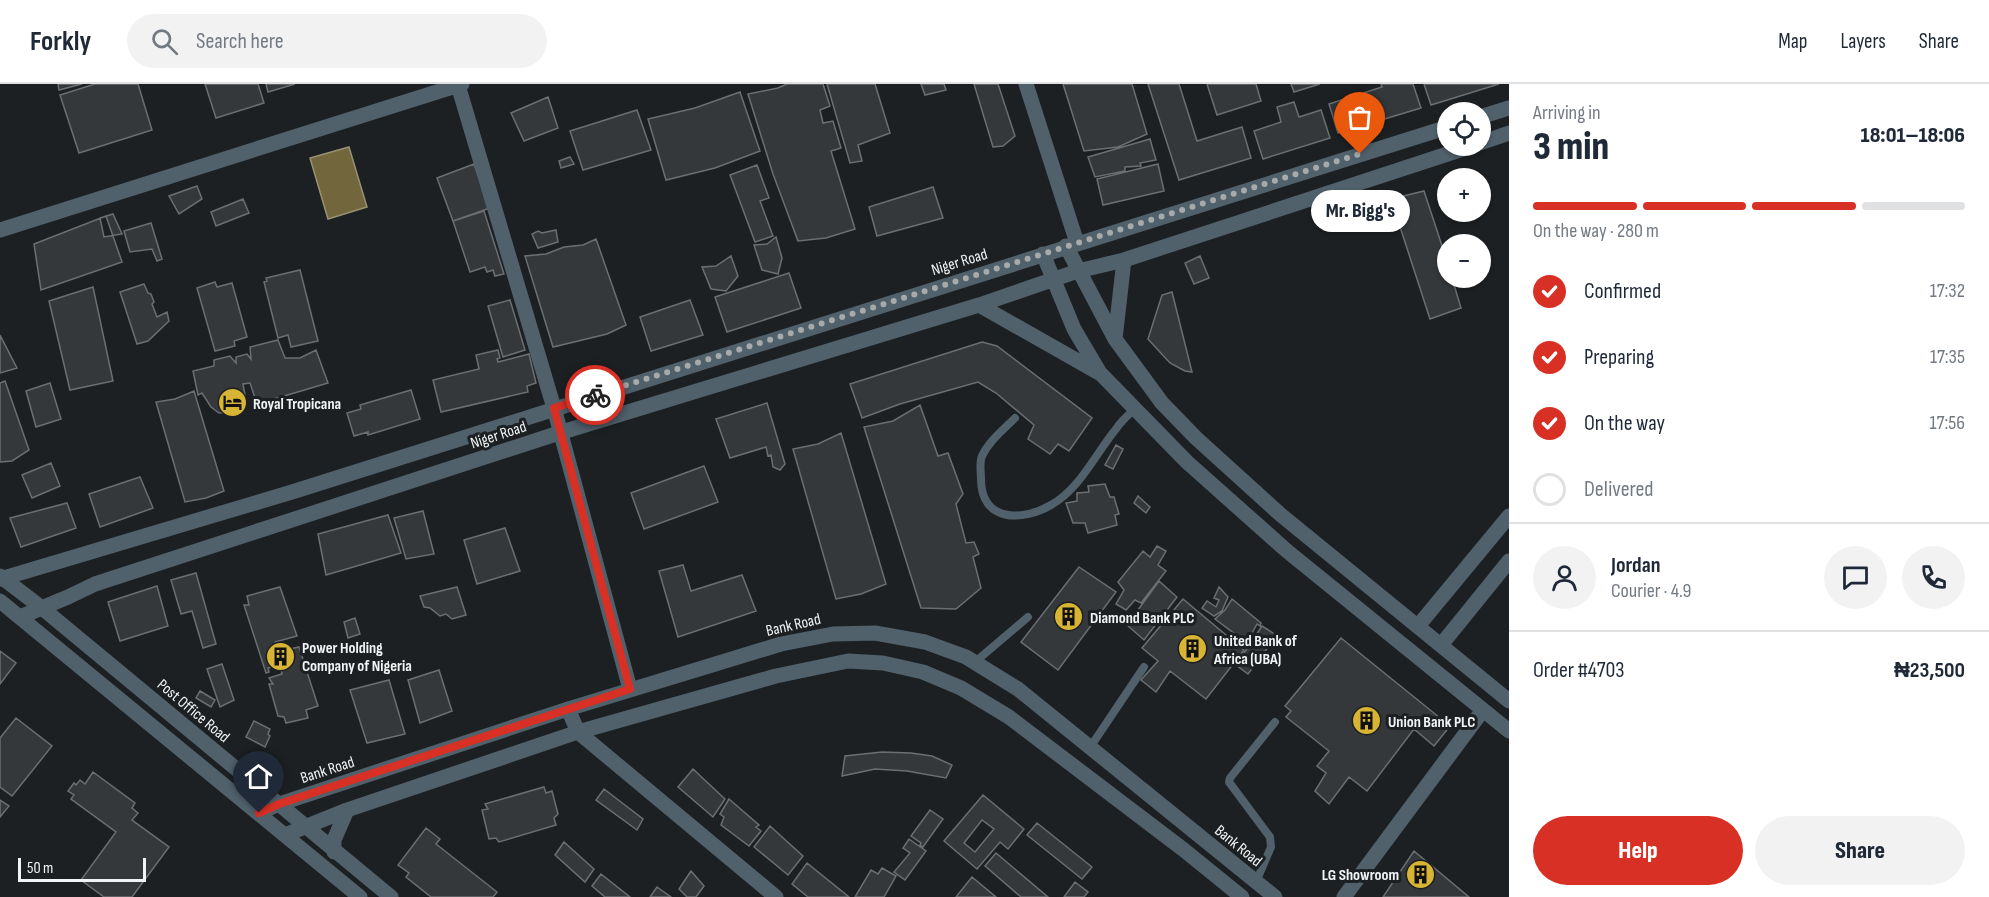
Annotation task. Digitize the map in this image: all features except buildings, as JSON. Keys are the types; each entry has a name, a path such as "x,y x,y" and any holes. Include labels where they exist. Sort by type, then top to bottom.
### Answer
{"street":[{"path":"1026,84 1078,271 1116,339 1162,403 1196,438 1281,515 1509,701"},
{"path":"0,230 460,85 554,408 630,689"},
{"path":"1491,114 1509,108"},
{"name":"Niger Road","path":"1,578 292,492 1437,130"},
{"path":"1491,139 1509,133"},
{"name":"Niger Road","path":"20,617 95,584 300,516 559,433 979,305 1078,271 1124,260 1441,156"},
{"path":"1043,254 1074,329 1100,374 1187,462 1287,551 1509,731"},
{"path":"1116,339 1124,260"},
{"path":"979,305 1100,374"},
{"path":"292,492 300,516"},
{"path":"1418,626 1509,516"},
{"path":"1441,645 1509,561"},
{"name":"Post Office Road","path":"1,578 42,608 391,897"},
{"path":"0,601 360,897"},
{"name":"Bank Road","path":"259,813 279,804 568,709 781,644 832,634 875,633 925,642 975,662 1018,689 1275,897"},
{"path":"285,835 347,810 578,732 776,676 848,661 884,663 923,672 961,688 1009,717 1242,897"},
{"path":"568,709 578,732 776,897"},
{"path":"1344,897 1483,710"},
{"path":"334,852 334,840 347,810"},
{"path":"1184,850 1197,834"}],"lane":[{"path":"1015,418 988,445 981,459 981,485 989,507 1007,516 1033,513 1050,506 1066,495 1116,428 1134,408"},
{"path":"975,662 1028,617"},
{"path":"1091,746 1144,667"},
{"path":"1256,882 1271,847 1270,837 1229,782 1275,722"}],"shaded area":[{"path":"349,147 367,207 328,219 310,158"}],"way so far":[{"path":"595,395 1360,154"}],"place":[{"name":"Mr. Bigg's","path":"1360,154"},
{"name":"Royal Tropicana","path":"232,403"},
{"name":"Diamond Bank PLC","path":"1069,617"},
{"name":"United Bank of Africa (UBA)","path":"1193,649"},
{"name":"Power Holding Company of Nigeria","path":"281,656"},
{"name":"Union Bank PLC","path":"1367,721"},
{"name":"LG Showroom","path":"1420,874"}],"route":[{"path":"259,813 279,804 630,689 554,408 595,395"}]}
